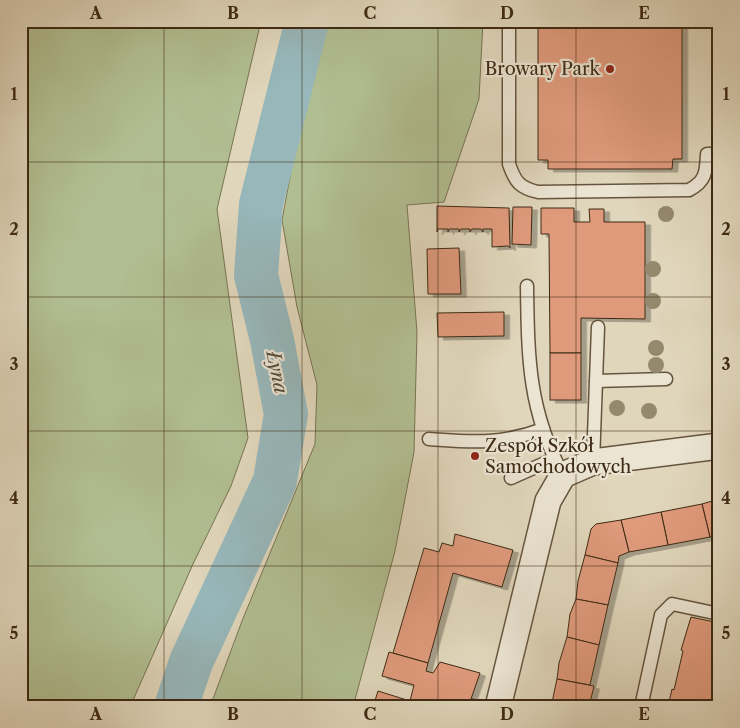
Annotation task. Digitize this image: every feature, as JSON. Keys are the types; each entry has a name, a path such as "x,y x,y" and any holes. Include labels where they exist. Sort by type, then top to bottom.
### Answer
{"street":[{"path":"498,707 548,501 559,467 719,446"}],"lane":[{"path":"509,21 509,164 514,179 523,188 538,192 689,190 700,184 706,169 707,154 719,154"},
{"path":"511,478 559,467 536,410 528,352 527,286"},
{"path":"593,462 598,327"},
{"path":"596,381 666,379"},
{"path":"429,439 487,443 520,438 543,429"},
{"path":"641,707 661,615 672,604 719,614"}],"green space":[{"path":"21,21 261,21 217,209 248,438 231,486 193,564 130,707 21,707"},
{"path":"329,21 483,21 479,99 444,202 407,205 417,332 414,452 395,551 353,707 210,707 242,621 315,444 317,385 297,307 282,220 304,102"}],"building":[{"name":"Browary Park","path":"538,21 682,21 682,159 673,159 672,169 548,169 548,160 538,160"},
{"path":"437,206 509,208 510,248 508,246 492,247 492,229 483,229 483,232 481,229 472,229 470,232 470,229 461,229 459,232 459,229 449,229 448,232 448,229 438,229 437,232"},
{"path":"513,207 532,207 531,245 512,244"},
{"path":"541,208 574,208 574,222 590,222 589,209 604,209 604,222 645,222 645,319 581,318 581,353 550,353 549,234 541,234"},
{"path":"459,248 461,294 428,294 427,249"},
{"path":"504,312 504,336 438,337 437,313"},
{"path":"550,353 581,353 581,400 550,400"},
{"path":"719,499 719,535 710,537 702,504"},
{"path":"702,504 710,537 668,545 661,512"},
{"path":"661,512 668,545 629,552 621,520"},
{"path":"621,520 629,552 619,556 618,563 585,555 591,529 596,524"},
{"path":"455,534 513,550 502,587 453,573 428,663 393,653 424,548 439,552 442,543 453,546"},
{"path":"585,555 618,563 608,605 576,599 578,581"},
{"path":"576,599 608,605 599,645 567,637 570,614"},
{"path":"691,617 719,623 719,683 713,707 670,707 671,703 669,702 672,689 674,690 683,651 681,650"},
{"path":"567,637 599,645 590,685 557,679 559,663"},
{"path":"389,652 428,663 426,671 433,673 440,662 480,673 471,699 474,699 471,707 373,707 378,691 410,701 414,685 382,676"},
{"path":"557,679 594,686 589,707 551,707"}],"waterway":[{"name":"Łyna","path":"176,707 191,662 275,481 286,414 272,340 256,275 261,204 307,21"}],"place":[{"name":"Browary Park","path":"610,69"},
{"name":"Zespół Szkół Samochodowych","path":"475,456"}]}
